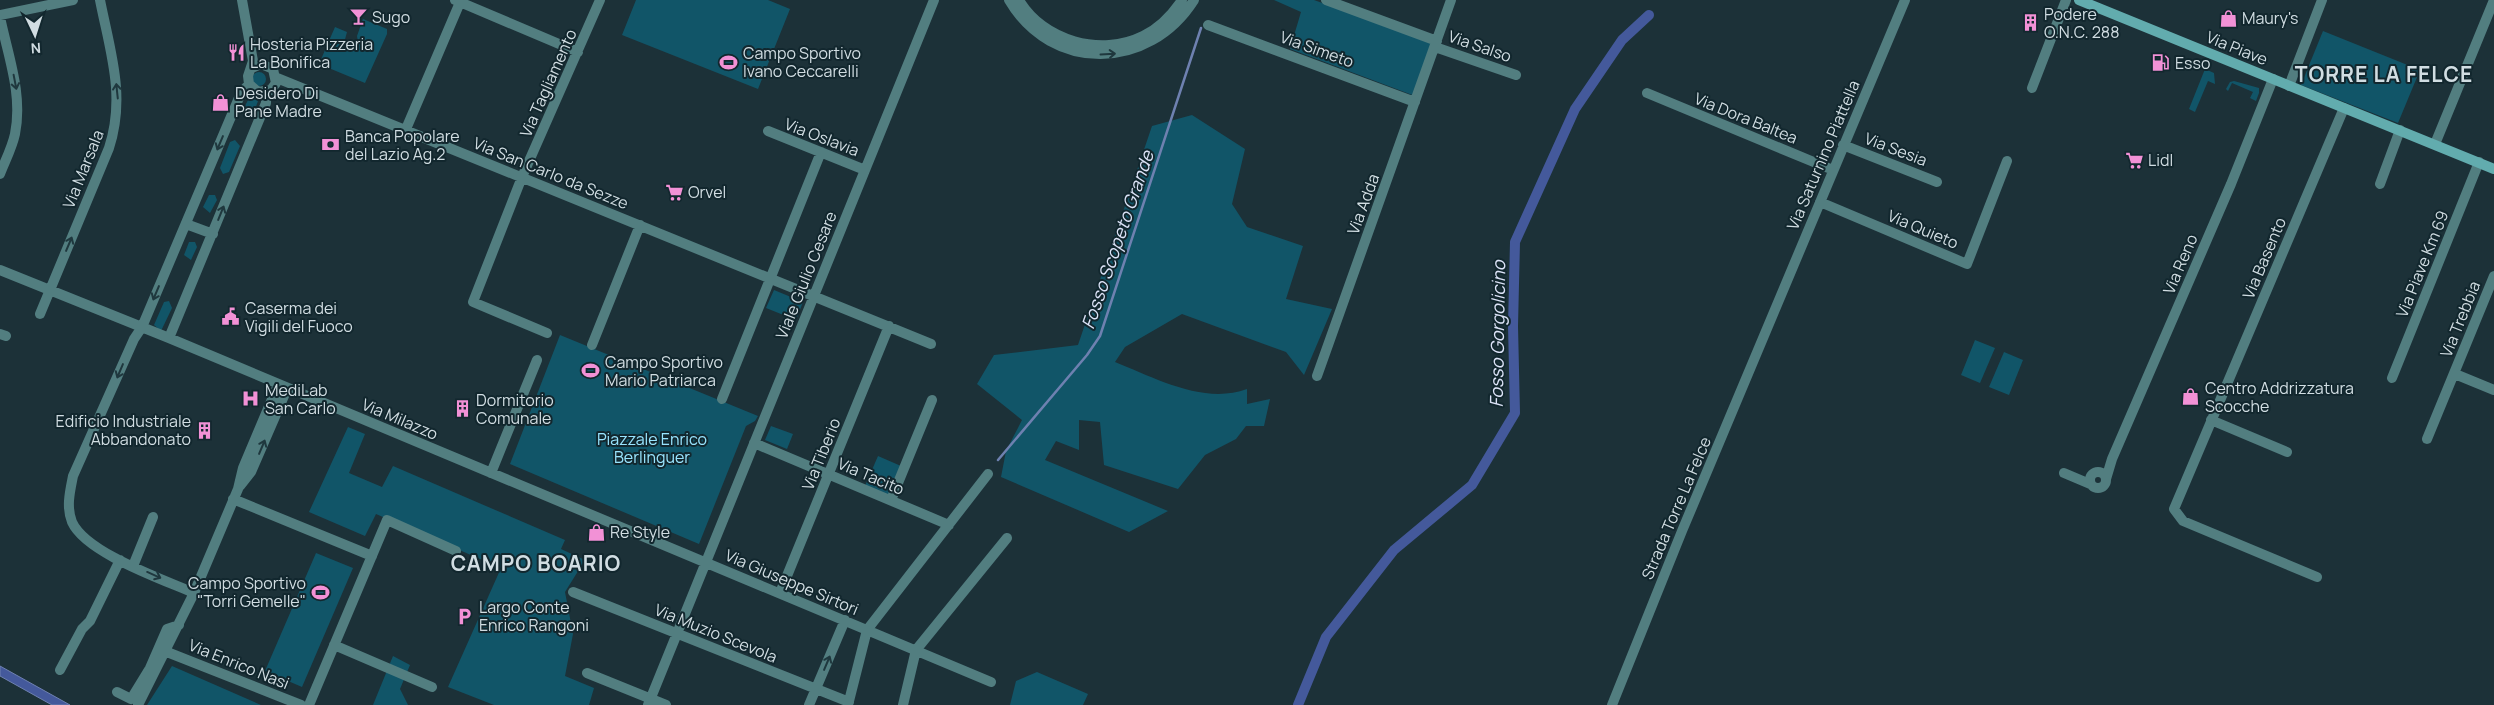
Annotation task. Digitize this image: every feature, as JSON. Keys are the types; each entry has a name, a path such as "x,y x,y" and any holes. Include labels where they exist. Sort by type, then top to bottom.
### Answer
{"main road":[{"name":"Via Piave","path":"2079,0 2494,169"}],"street":[{"path":"0,174 14,137 18,104 0,16 73,0"},
{"name":"Via Marsala","path":"40,314 116,127 117,91 100,0"},
{"path":"242,0 252,55 252,68 248,76 249,84 258,92 266,92 274,87 277,78 270,66 261,64 252,68"},
{"name":"Via Tagliamento","path":"547,333 473,302 522,177 600,0"},
{"name":"Viale Giulio Cesare","path":"650,702 934,0"},
{"path":"1009,0 1018,15 1048,40 1077,51 1106,54 1140,47 1163,34 1194,0"},
{"path":"1019,0 1033,18 1053,33 1080,43 1106,45 1131,41 1155,30 1182,0"},
{"path":"1326,0 1436,44"},
{"name":"Via Adda","path":"1317,376 1451,0"},
{"name":"Via Saturnino Piattella","path":"1770,323 1905,0"},
{"path":"2032,88 2066,0"},
{"path":"2290,86 2322,0"},
{"path":"2435,144 2494,0"},
{"path":"406,129 459,1 578,52"},
{"name":"Via Simeto","path":"1208,25 1415,102"},
{"name":"Via Salso","path":"1436,44 1516,75"},
{"name":"Via San Carlo da Sezze","path":"277,78 931,344"},
{"name":"Via Reno","path":"2106,480 2112,459 2231,184 2273,79"},
{"path":"194,593 120,560 82,538 72,521 68,500 74,476 134,339 142,327 241,93 249,84"},
{"path":"169,338 266,104 266,92"},
{"name":"Via Dora Baltea","path":"1647,93 1833,170"},
{"name":"Via Basento","path":"2317,577 2183,521 2174,509 2344,108"},
{"path":"2380,184 2400,130"},
{"name":"Via Oslavia","path":"768,131 865,170"},
{"name":"Via Sesia","path":"1844,145 1937,182"},
{"path":"722,399 821,152"},
{"name":"Via Quieto","path":"1820,202 1967,264 2007,161"},
{"name":"Via Piave Km 69","path":"2392,378 2479,162"},
{"path":"186,224 213,234"},
{"path":"592,345 640,225"},
{"name":"Via Milazzo","path":"0,270 169,338 706,562"},
{"name":"Via Trebbia","path":"2428,440 2494,276"},
{"name":"Strada Torre La Felce","path":"1612,705 1678,540 1770,323"},
{"name":"Via Tiberio","path":"780,593 889,326"},
{"path":"491,473 537,360"},
{"name":"Via Trebbia","path":"2454,374 2494,390"},
{"path":"138,705 194,593 233,499 238,489 252,472 283,387"},
{"path":"891,500 932,400"},
{"path":"2211,420 2287,452"},
{"name":"Via Tacito","path":"754,443 949,525"},
{"name":"Via Reno","path":"2093,476 2112,459"},
{"path":"2064,473 2076,477 2093,476 2102,472 2106,480 2105,485 2095,488 2093,476"},
{"path":"867,630 988,474"},
{"path":"233,499 372,556"},
{"path":"133,566 153,517"},
{"path":"309,705 387,520 456,550"},
{"path":"903,705 916,650 1007,538"},
{"path":"60,670 82,630 90,621 120,560"},
{"name":"Via Giuseppe Sirtori","path":"706,562 991,682"},
{"name":"Via Muzio Scevola","path":"573,592 848,703"},
{"path":"810,705 845,620"},
{"path":"118,692 131,699 150,668 167,629 179,625"},
{"name":"Via Giuseppe Sirtori","path":"848,703 867,630"},
{"path":"334,645 432,687"},
{"name":"Via Enrico Nasi","path":"166,652 301,705"},
{"path":"587,673 650,702 666,705"}],"green space":[{"name":"Campo Sportivo Ivano Ceccarelli","path":"636,0 768,0 790,9 758,89 622,35"},
{"path":"1274,0 1314,0 1433,43 1415,96 1290,49 1301,12"},
{"path":"363,19 387,29 387,34 365,83 319,64 335,27 347,32 344,50 351,46 353,49 358,42 357,36"},
{"path":"2323,31 2420,70 2398,123 2301,85"},
{"path":"2205,69 2214,73 2215,84 2208,81 2195,112 2189,109"},
{"path":"256,72 262,72 266,79 262,86 256,86 252,82 252,76"},
{"path":"2234,81 2259,88 2256,101 2250,98 2253,92 2232,83 2228,91 2226,89 2230,82"},
{"path":"252,97 258,101 254,112 250,115 244,108 249,98"},
{"path":"1192,115 1245,149 1232,204 1247,227 1303,246 1286,299 1332,309 1304,375 1286,352 1182,314 1125,347 1115,362 1163,382 1197,392 1214,394 1231,393 1247,389 1247,404 1270,399 1264,426 1246,426 1236,439 1205,455 1178,489 1104,465 1100,422 1079,420 1079,450 1056,441 1045,460 1168,511 1129,532 1001,477 1006,451 1022,420 977,384 994,355 1078,345 1152,126"},
{"path":"235,140 240,146 229,172 223,174 220,168 230,142"},
{"path":"209,195 215,195 217,200 210,213 203,207"},
{"path":"189,242 195,242 197,247 191,260 184,255"},
{"path":"774,290 803,302 796,320 766,308"},
{"path":"169,301 172,308 161,331 154,325 164,302"},
{"name":"Piazzale Enrico Berlinguer","path":"560,335 758,416 755,421 746,426 699,544 510,464"},
{"path":"1975,340 1995,348 1980,383 1961,375"},
{"path":"2004,352 2023,360 2009,395 1989,387"},
{"path":"771,426 793,434 787,449 765,440"},
{"path":"348,427 365,434 349,473 382,487 393,466 565,540 561,549 585,560 565,592 573,634 565,676 594,688 589,705 494,705 448,687 501,568 376,514 365,536 309,512"},
{"path":"878,456 901,466 889,496 865,486"},
{"path":"316,553 353,568 302,687 265,671"},
{"path":"393,656 410,665 400,689 408,705 373,705"},
{"path":"172,666 261,705 147,705"},
{"path":"1037,672 1088,694 1083,705 1010,705 1016,681"}],"water":[{"path":"0,666 70,705 52,705 0,676"}],"waterway":[{"name":"Fosso Gorgolicino","path":"1298,705 1326,637 1394,550 1472,485 1515,413 1513,326 1515,242 1575,109 1622,40 1649,15"},
{"name":"Fosso Scopeto Grande","path":"998,460 1087,355 1100,336 1201,28"}],"place":[{"name":"Sugo","path":"358,17"},
{"name":"Maury's","path":"2228,18"},
{"name":"Podere O.N.C. 288","path":"2030,23"},
{"name":"Hosteria Pizzeria La Bonifica","path":"236,53"},
{"name":"Campo Sportivo Ivano Ceccarelli","path":"729,62"},
{"name":"Esso","path":"2161,63"},
{"name":"Desidero Di Pane Madre","path":"221,102"},
{"name":"Banca Popolare del Lazio Ag.2","path":"331,145"},
{"name":"Lidl","path":"2134,160"},
{"name":"Orvel","path":"674,192"},
{"name":"Caserma dei Vigili del Fuoco","path":"231,317"},
{"name":"Campo Sportivo Mario Patriarca","path":"591,371"},
{"name":"Centro Addrizzatura Scocche","path":"2191,397"},
{"name":"MediLab San Carlo","path":"251,399"},
{"name":"Dormitorio Comunale","path":"462,409"},
{"name":"Edificio Industriale Abbandonato","path":"205,430"},
{"name":"Re Style","path":"596,532"},
{"name":"Campo Sportivo \"Torri Gemelle\"","path":"320,592"},
{"name":"Largo Conte Enrico Rangoni","path":"465,616"}],"district":[{"name":"TORRE LA FELCE","path":"2384,75"},
{"name":"CAMPO BOARIO","path":"536,564"}]}
